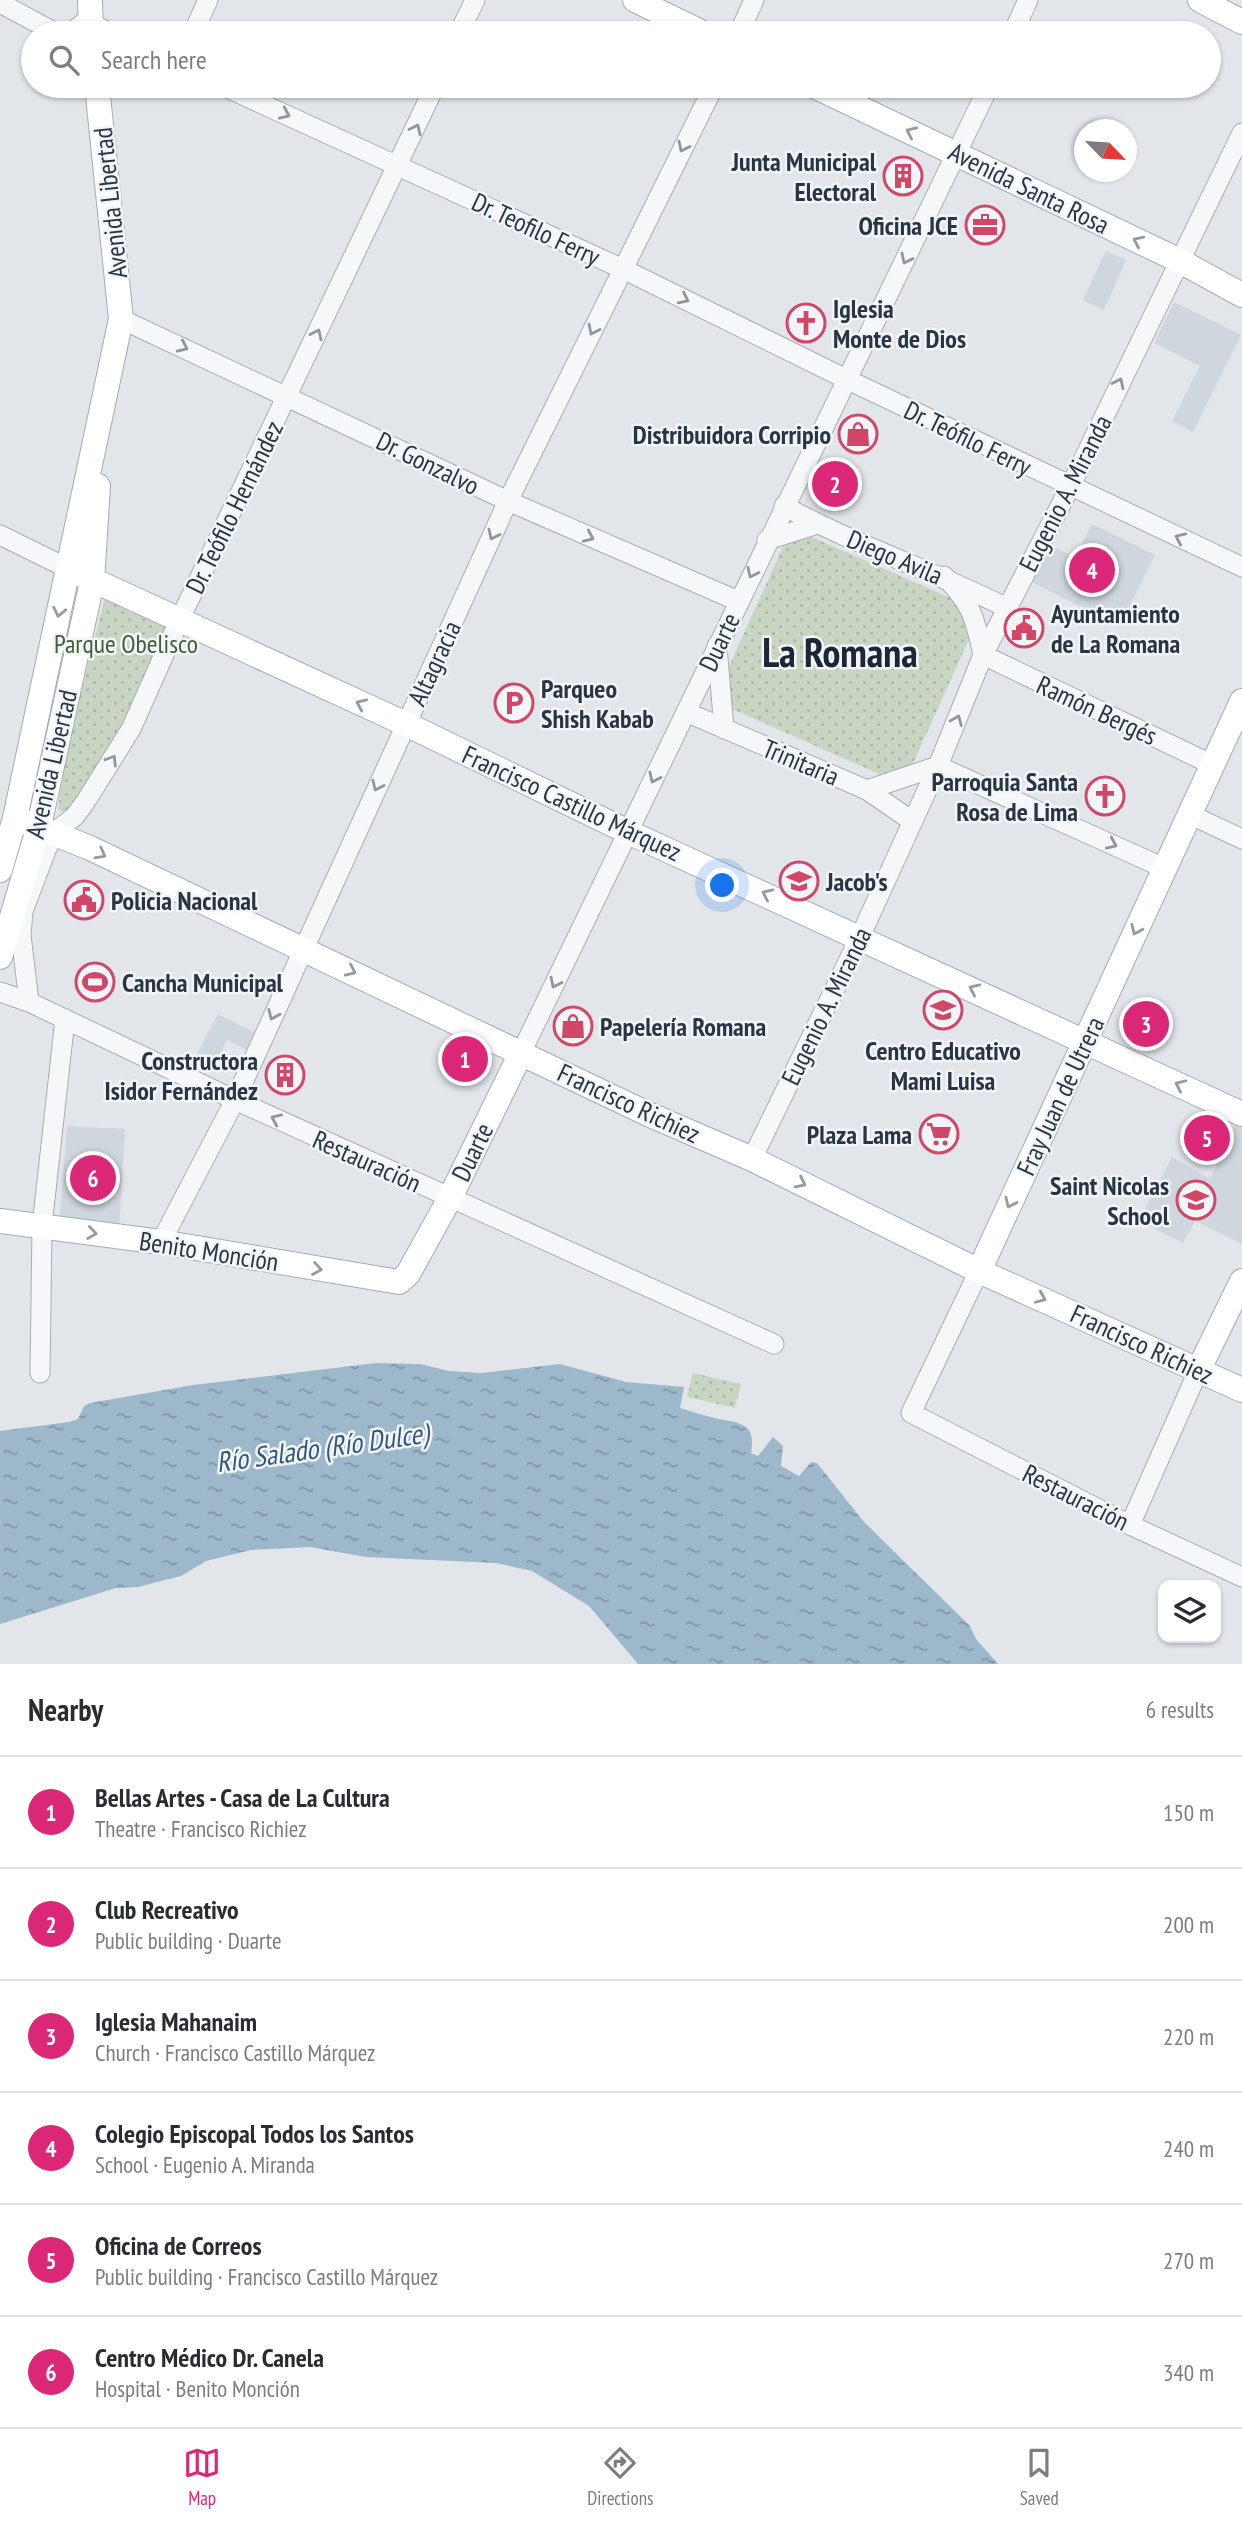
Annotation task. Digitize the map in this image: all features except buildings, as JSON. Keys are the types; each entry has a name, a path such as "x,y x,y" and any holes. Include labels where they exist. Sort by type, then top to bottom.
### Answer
{"main road":[{"path":"635,0 679,21"},
{"path":"1200,0 1242,22"},
{"name":"Avenida Libertad","path":"0,957 27,822 69,569 121,319 98,98"},
{"name":"Avenida Santa Rosa","path":"839,98 1178,261 1242,295"},
{"name":"Avenida Libertad","path":"0,870 27,822 92,582 103,402"},
{"name":"Francisco Castillo Márquez","path":"69,569 92,582 406,724 628,832 1242,1114"},
{"name":"Fray Juan de Utrera","path":"979,1271 1242,701"},
{"name":"Francisco Richiez","path":"27,822 303,948 522,1051 648,1114 752,1159 979,1271 1242,1390"},
{"name":"Duarte","path":"411,1269 450,1198 522,1051"},
{"name":"Benito Monción","path":"0,1221 161,1242 395,1283 402,1281 411,1269"},
{"path":"1199,1369 1242,1281"}],"street":[{"path":"198,21 208,0"},
{"path":"465,21 475,0"},
{"path":"744,21 754,0"},
{"path":"1018,21 1028,0"},
{"path":"0,3 34,21"},
{"name":"Dr. Teofilo Ferry","path":"250,98 623,269 846,379"},
{"name":"Dr. Teófilo Hernández","path":"29,1002 22,946 23,911 31,884 27,822 81,808 131,729 179,621 429,98"},
{"name":"Altagracia","path":"161,1242 235,1100 508,501 708,98"},
{"name":"Duarte","path":"522,1051 783,506 984,98"},
{"name":"Eugenio A. Miranda","path":"752,1159 860,937 938,766 983,655 1070,486 1242,133"},
{"name":"Dr. Gonzalvo","path":"121,319 288,395 508,501 738,601"},
{"name":"Dr. Teófilo Ferry","path":"846,379 1242,567"},
{"name":"Diego Avila","path":"783,506 818,524 944,576 1007,608"},
{"path":"767,540 818,524"},
{"path":"0,535 69,569"},
{"path":"944,576 966,598 975,617 983,655"},
{"path":"717,645 724,729"},
{"name":"Ramón Bergés","path":"983,655 1211,764"},
{"name":"Trinitaria","path":"685,712 867,790 912,821"},
{"path":"867,790 938,766 1164,868"},
{"path":"1189,814 1242,839"},
{"name":"Restauración","path":"0,992 29,1002 235,1100 774,1344"},
{"path":"40,1373 41,1226 65,1019"},
{"name":"Fray Juan de Utrera","path":"911,1413 979,1271"},
{"path":"1130,1525 1199,1369"},
{"name":"Restauración","path":"911,1413 1130,1525 1242,1577"}],"shaded area":[{"path":"1106,251 1126,260 1104,310 1083,300"},
{"path":"1174,302 1241,335 1193,432 1172,421 1200,366 1154,343"},
{"path":"1092,524 1155,555 1120,626 1031,582 1049,545 1075,557"},
{"name":"Jacob's","path":"797,863 814,871 802,898 785,891"},
{"path":"218,1014 260,1035 251,1052 227,1040 211,1073 192,1064"},
{"name":"Saint Nicolas School","path":"1236,1124 1242,1126 1242,1244 1195,1221 1183,1243 1139,1221 1172,1157 1210,1179"},
{"path":"67,1126 125,1129 119,1232 59,1227"}],"green space":[{"path":"812,537 964,604 972,633 910,770 879,774 732,709 725,675 785,542"},
{"name":"Parque Obelisco","path":"105,597 170,625 85,799 69,815 58,809 64,760"},
{"path":"693,1373 741,1384 735,1408 687,1397"}],"water":[{"name":"Río Salado (Río Dulce)","path":"376,1363 420,1364 449,1371 481,1373 560,1364 626,1382 684,1387 680,1408 746,1427 751,1436 751,1453 758,1456 773,1437 783,1446 781,1466 799,1476 811,1462 817,1463 864,1522 970,1626 976,1639 998,1664 638,1664 589,1606 532,1571 496,1563 366,1557 310,1547 251,1550 206,1561 181,1576 138,1587 116,1588 0,1624 0,1431 69,1422 78,1419 84,1406 90,1403 193,1385"}],"place":[{"name":"Junta Municipal Electoral","path":"903,176"},
{"name":"Oficina JCE","path":"985,225"},
{"name":"Iglesia Monte de Dios","path":"806,323"},
{"name":"Distribuidora Corripio","path":"858,434"},
{"name":"Club Recreativo","path":"835,484"},
{"name":"Colegio Episcopal Todos los Santos","path":"1092,570"},
{"name":"Ayuntamiento de La Romana","path":"1024,628"},
{"name":"Parqueo Shish Kabab","path":"514,703"},
{"name":"Parroquia Santa Rosa de Lima","path":"1105,796"},
{"name":"Jacob's","path":"799,881"},
{"name":"Policia Nacional","path":"84,900"},
{"name":"Cancha Municipal","path":"95,982"},
{"name":"Centro Educativo Mami Luisa","path":"943,1010"},
{"name":"Iglesia Mahanaim","path":"1146,1024"},
{"name":"Papelería Romana","path":"573,1026"},
{"name":"Bellas Artes - Casa de La Cultura","path":"465,1059"},
{"name":"Constructora Isidor Fernández","path":"285,1075"},
{"name":"Plaza Lama","path":"939,1134"},
{"name":"Oficina de Correos","path":"1207,1138"},
{"name":"Centro Médico Dr. Canela","path":"93,1178"},
{"name":"Saint Nicolas School","path":"1196,1200"}],"district":[{"name":"La Romana","path":"840,652"}]}
